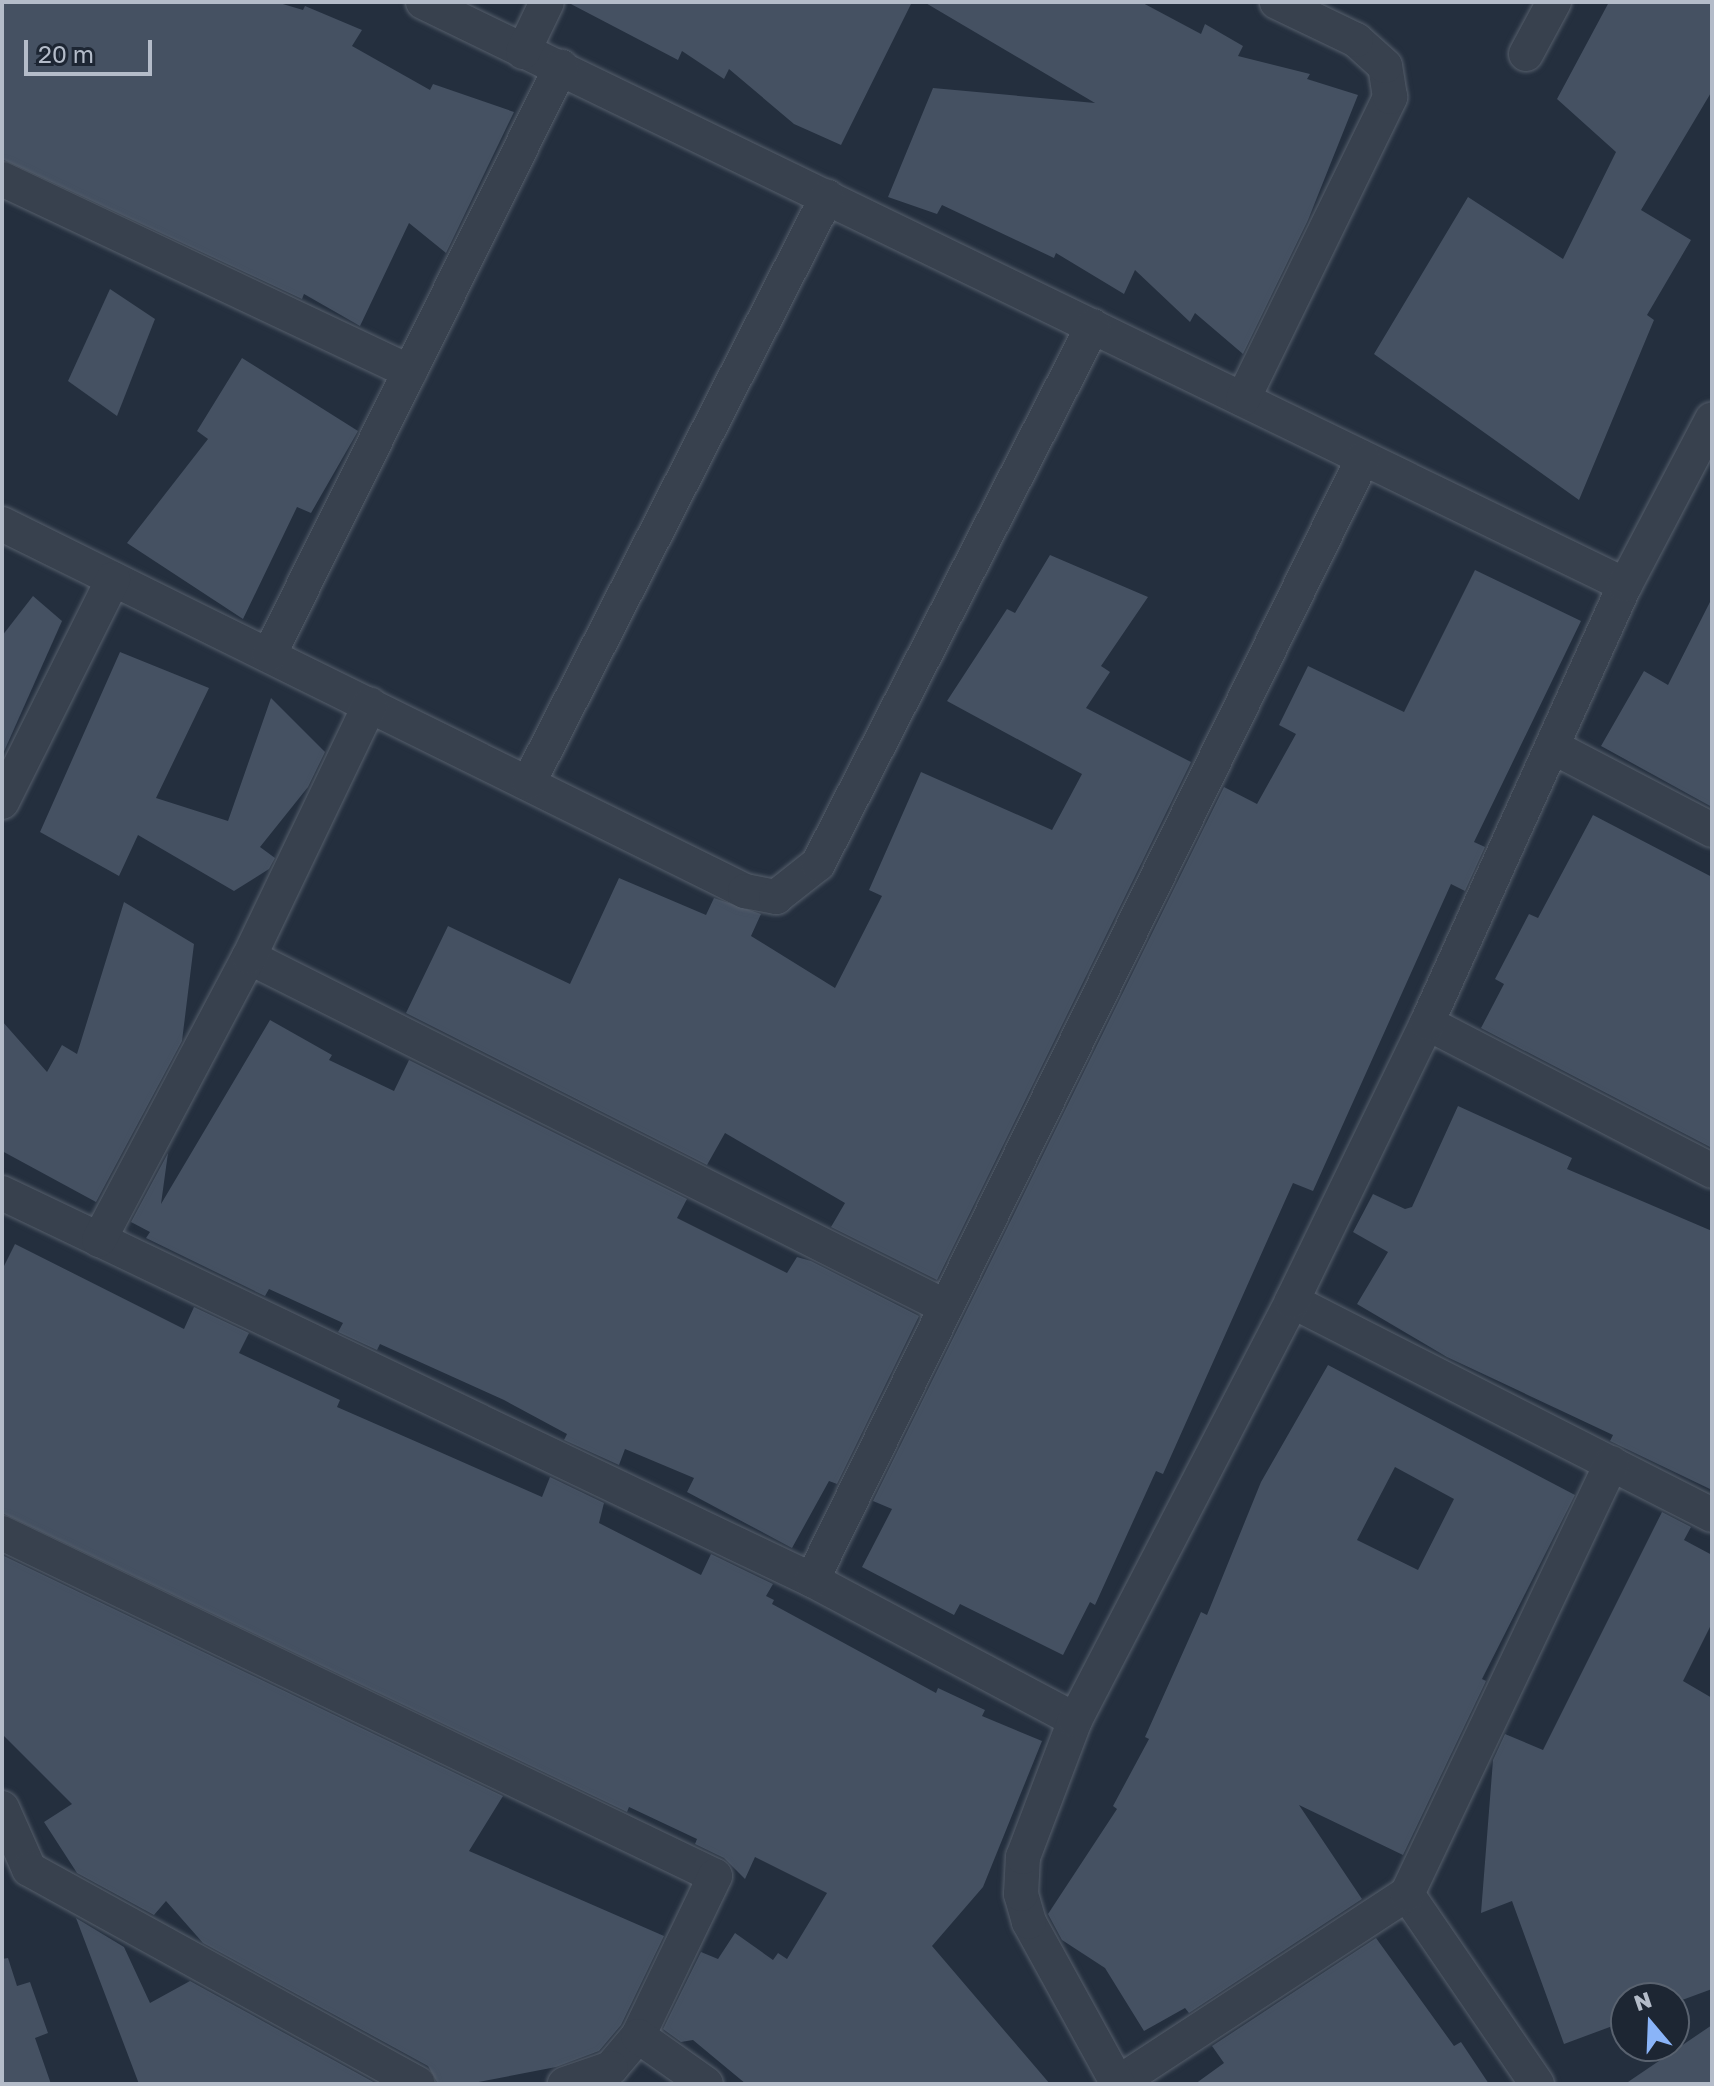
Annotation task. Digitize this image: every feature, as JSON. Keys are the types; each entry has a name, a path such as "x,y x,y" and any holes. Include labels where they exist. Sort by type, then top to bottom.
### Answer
{"street":[{"path":"423,2 1625,585"},
{"path":"523,52 547,2"},
{"path":"1243,399 1390,97 1385,66 1356,40 1277,2"},
{"path":"1526,54 1554,2"},
{"path":"269,655 561,67"},
{"path":"2,179 410,372"},
{"path":"529,782 827,197"},
{"path":"2,524 745,891 776,897 794,888 818,864 1093,326"},
{"path":"1612,1463 1407,1894 1118,2084 1029,1922 1021,1894 1023,1857 1075,1720 1292,1301 1427,1023 1625,585 1711,424"},
{"path":"812,1580 1363,458"},
{"path":"2,802 113,579"},
{"path":"99,1240 249,957 370,705"},
{"path":"1553,747 1712,830"},
{"path":"249,957 946,1307"},
{"path":"1427,1023 1712,1171"},
{"path":"2,1193 812,1580 1075,1720"},
{"path":"1292,1301 1712,1515"},
{"path":"2,1533 715,1876 638,2036 611,2068 565,2084"},
{"path":"2,1808 29,1869 418,2084"},
{"path":"1407,1894 1537,2084"},
{"path":"638,2036 706,2084"}],"building":[{"path":"2,2 276,2 303,10 305,6 362,30 352,46 430,90 433,84 514,112 446,253 409,223 360,326 304,294 302,299 2,159"},
{"path":"567,2 912,2 841,145 794,124 729,69 724,79 682,51 678,60"},
{"path":"924,2 1141,2 1201,34 1205,24 1243,46 1238,56 1310,74 1307,79 1358,95 1308,220 1243,354 1195,313 1190,322 1135,270 1124,294 1056,253 1054,258 942,205 937,214 888,197 933,88 1095,103"},
{"path":"1609,2 1712,2 1712,91 1641,210 1691,240 1647,315 1654,320 1579,500 1374,354 1468,197 1563,259 1616,152 1557,99"},
{"path":"110,289 155,319 117,416 68,381"},
{"path":"242,358 358,431 311,513 297,507 243,619 127,543 208,439 197,431"},
{"path":"1050,555 1148,597 1101,666 1110,672 1086,708 1191,762 937,1280 831,1227 845,1203 725,1133 707,1165 406,1013 448,926 570,984 619,878 706,915 714,898 761,914 751,936 835,988 882,896 869,890 921,772 1052,830 1082,774 947,701 1007,609 1015,613"},
{"path":"1475,570 1581,621 1474,842 1485,847 1465,891 1451,884 1313,1191 1293,1183 1163,1474 1156,1471 1095,1605 1090,1602 1063,1655 960,1604 954,1615 862,1567 892,1509 873,1501 1224,787 1257,804 1296,734 1279,725 1308,666 1404,712"},
{"path":"33,596 62,621 2,756 2,636"},
{"path":"1712,598 1712,807 1601,746 1644,671 1668,685"},
{"path":"120,652 209,688 156,798 228,821 271,698 325,752 308,787 260,847 275,858 269,869 234,891 138,835 119,876 40,832"},
{"path":"1593,815 1712,877 1712,1148 1481,1028 1504,984 1495,979 1529,914 1538,918"},
{"path":"124,902 194,944 182,1041 96,1202 2,1151 2,1021 47,1072 62,1045 77,1054"},
{"path":"270,1020 332,1055 329,1060 394,1091 409,1060 687,1199 677,1218 787,1273 797,1257 811,1261 919,1316 837,1484 829,1481 792,1548 687,1492 694,1478 625,1449 619,1465 564,1440 567,1434 504,1400 380,1344 377,1350 338,1332 343,1323 269,1289 265,1296 146,1238 150,1232 131,1222 168,1153 161,1204"},
{"path":"1458,1106 1572,1158 1567,1169 1712,1231 1712,1490 1610,1441 1613,1435 1447,1357 1357,1304 1388,1252 1353,1232 1373,1194 1405,1209 1412,1207"},
{"path":"15,1244 184,1329 194,1307 249,1333 239,1353 340,1400 337,1407 542,1497 550,1477 604,1503 599,1523 701,1575 711,1554 773,1584 766,1596 774,1600 772,1604 936,1693 938,1688 985,1710 982,1716 1042,1741 983,1887 932,1946 1050,2084 746,2084 693,2040 681,2042 663,2029 701,1952 718,1959 735,1933 773,1960 778,1953 787,1959 827,1893 755,1857 745,1879 724,1858 695,1844 697,1839 629,1807 627,1812 2,1513 2,1270"},
{"path":"1328,1365 1575,1495 1482,1679 1486,1681 1403,1855 1299,1805 1362,1899 1189,2013 1185,2008 1144,2031 1105,1968 1062,1940 1048,1914 1117,1809 1113,1806 1149,1739 1145,1737 1201,1612 1207,1615 1261,1482","holes":["1395,1467 1454,1499 1418,1570 1357,1540"]},
{"path":"1662,1512 1691,1527 1684,1540 1712,1555 1712,1623 1683,1681 1712,1698 1712,1989 1690,1997 1690,1982 1610,1982 1610,2027 1564,2044 1512,1901 1481,1913 1493,1760 1505,1734 1543,1750"},
{"path":"2,1555 503,1796 469,1851 664,1936 621,2025 599,2051 556,2067 468,2084 438,2084 428,2066 203,1943 166,1901 154,1915 77,1873 44,1822 72,1804 2,1734"},
{"path":"76,1918 124,1947 150,2003 190,1981 377,2084 139,2084"},
{"path":"1376,1938 1454,2046 1461,2042 1489,2084 1195,2084 1224,2063 1212,2046"},
{"path":"8,1958 17,1986 30,1982 48,2033 35,2038 51,2084 2,2084 2,1959"},
{"path":"1712,2025 1712,2084 1625,2084 1657,2062 1690,2062 1690,2040"}]}
